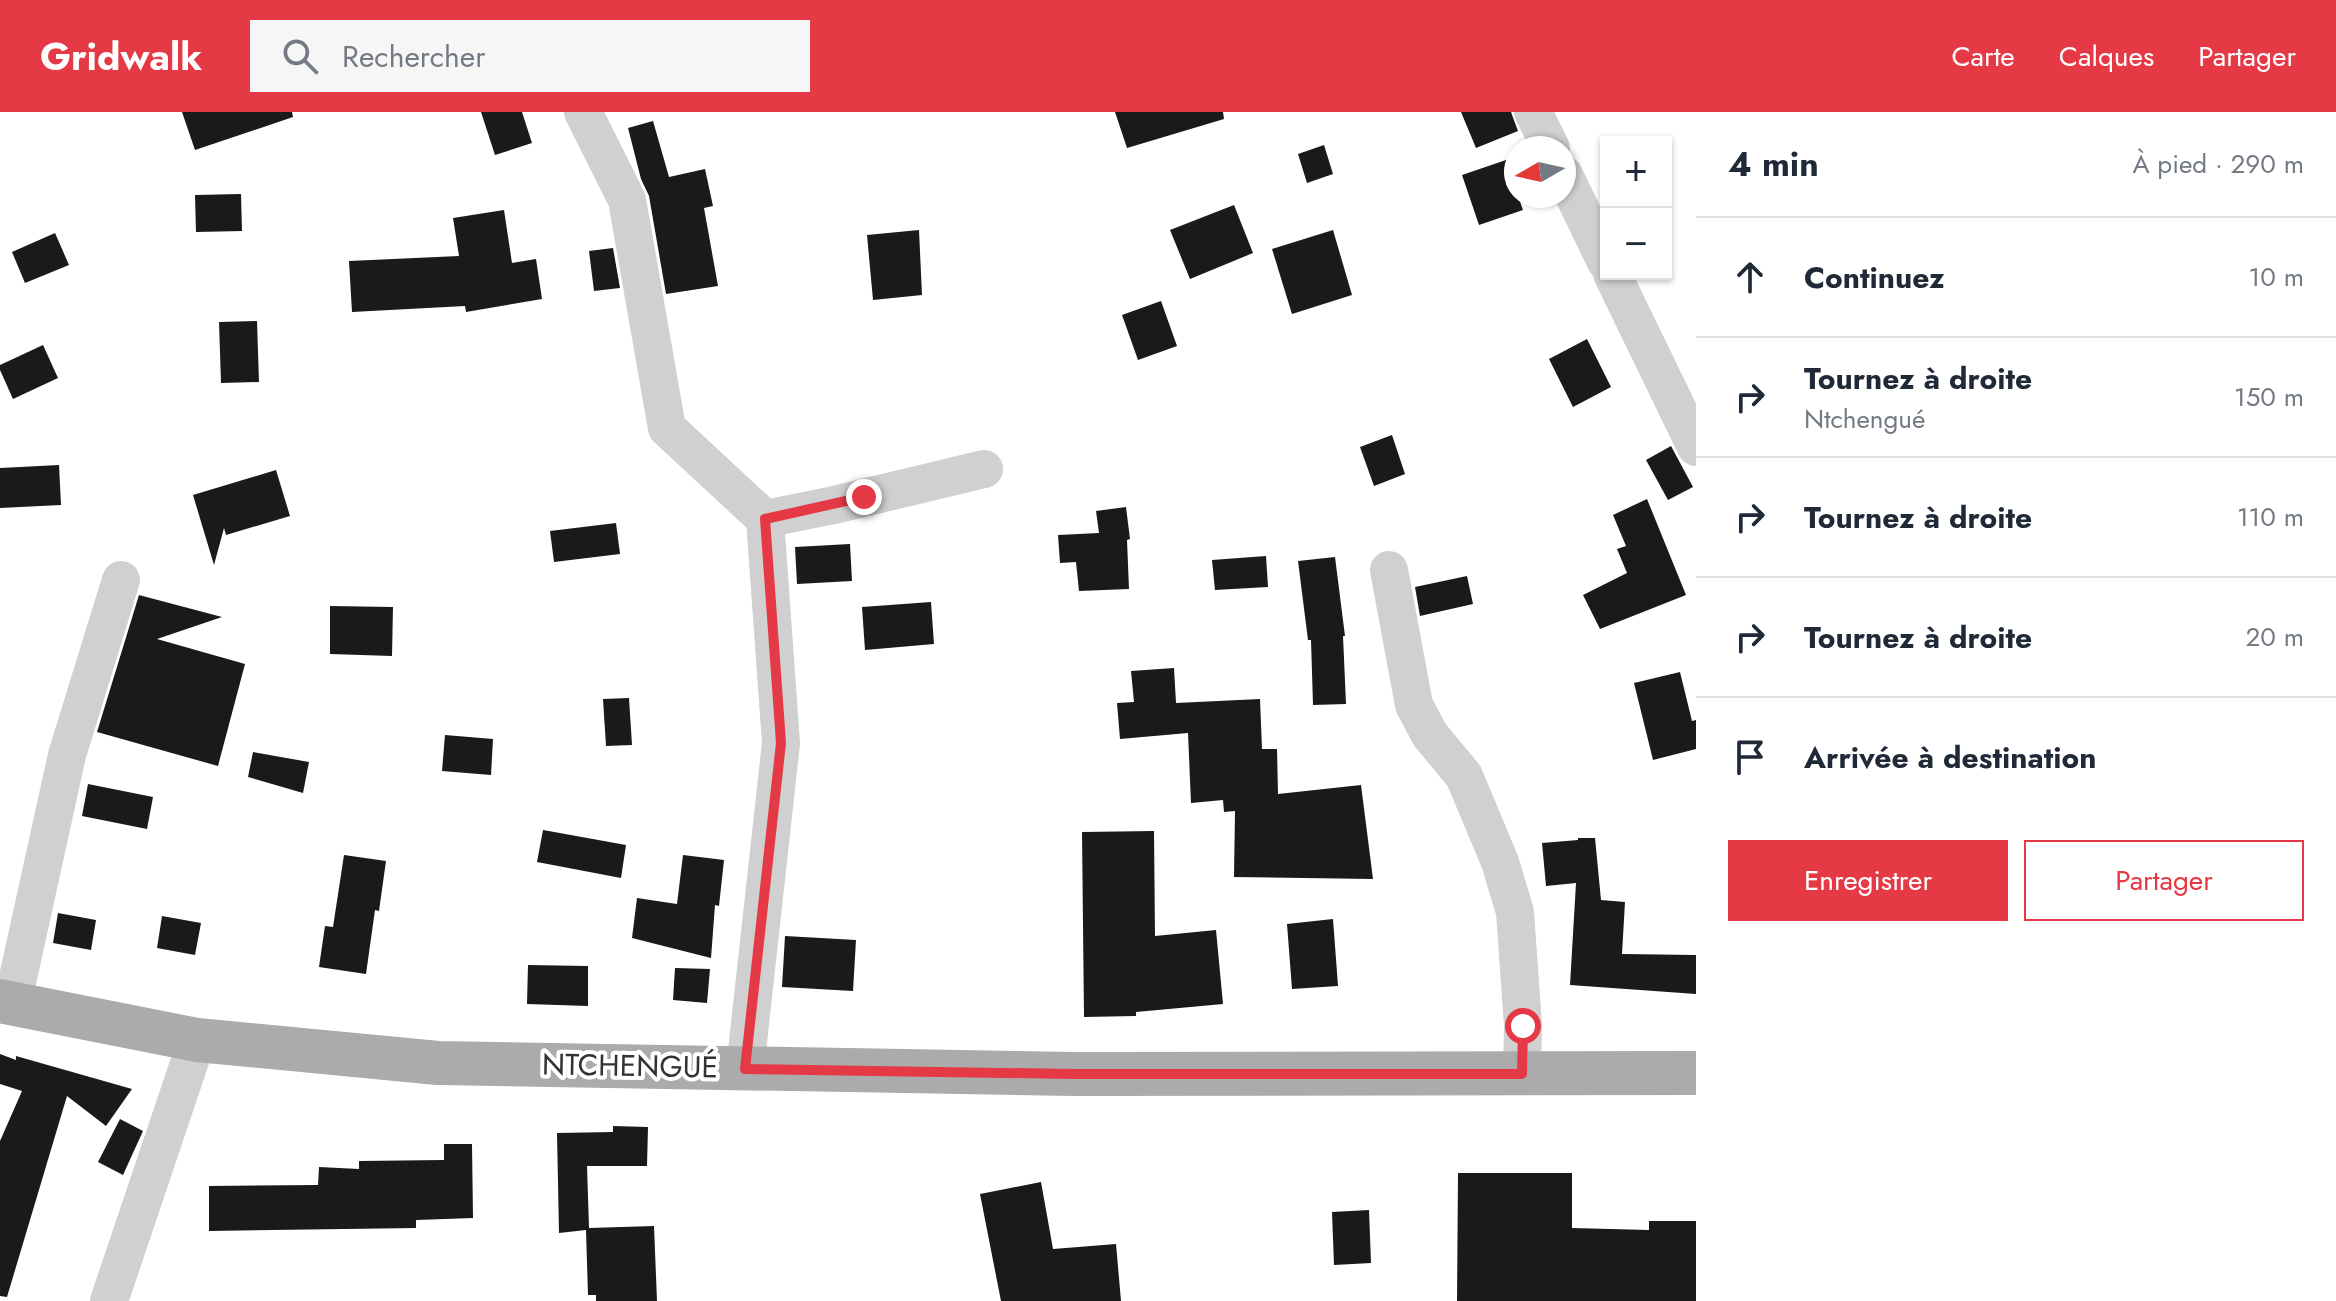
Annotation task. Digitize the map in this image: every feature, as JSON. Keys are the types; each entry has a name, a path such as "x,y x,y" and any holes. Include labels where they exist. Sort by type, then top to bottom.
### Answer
{"main road":[{"name":"NTCHENGUÉ","path":"6,1003 197,1040 438,1063 1074,1074 1696,1073"}],"street":[{"path":"583,112 627,200 667,428 765,519 781,743 745,1069"},
{"path":"1533,112 1545,136"},
{"path":"1576,200 1600,250"},
{"path":"1615,280 1696,447"},
{"path":"765,519 984,469"},
{"path":"1389,570 1414,705 1430,735 1464,776 1500,862 1515,912 1523,1026 1522,1074"},
{"path":"6,1003 67,755 121,580"},
{"path":"109,1301 197,1040"}],"building":[{"path":"182,112 292,112 293,117 195,150"},
{"path":"481,112 522,112 532,143 495,155"},
{"path":"1115,112 1223,112 1224,119 1127,148"},
{"path":"1461,112 1511,112 1518,131 1476,148"},
{"path":"653,121 669,177 705,169 713,206 704,208 718,286 666,294 649,196 641,179 628,128"},
{"path":"1324,145 1333,174 1307,183 1298,154"},
{"path":"1504,161 1504,208 1523,210 1479,225 1462,175"},
{"path":"241,194 242,231 196,232 195,195"},
{"path":"1234,205 1253,253 1190,279 1170,230"},
{"path":"504,210 512,263 536,259 542,299 466,312 465,306 352,312 349,261 459,256 453,218"},
{"path":"919,230 922,295 873,300 867,235"},
{"path":"1333,230 1352,295 1292,314 1272,249"},
{"path":"55,233 69,265 25,283 12,252"},
{"path":"613,248 620,288 594,291 589,251"},
{"path":"1161,301 1177,346 1138,360 1122,315"},
{"path":"257,321 259,382 221,383 219,322"},
{"path":"1587,339 1611,387 1573,407 1549,359"},
{"path":"43,345 58,378 13,399 0,365"},
{"path":"1392,435 1405,474 1374,486 1360,447"},
{"path":"1671,446 1693,487 1668,500 1646,460"},
{"path":"59,465 61,505 0,508 0,468"},
{"path":"276,470 290,516 226,535 224,528 214,565 193,495"},
{"path":"1647,499 1686,595 1600,629 1583,595 1627,573 1617,549 1626,546 1613,515"},
{"path":"1126,507 1130,539 1127,540 1129,589 1079,591 1076,562 1060,563 1058,535 1099,533 1096,511"},
{"path":"616,523 620,554 554,562 550,531"},
{"path":"850,544 852,581 797,584 795,547"},
{"path":"1266,556 1268,587 1215,590 1212,560"},
{"path":"1335,557 1345,636 1346,704 1313,705 1311,640 1308,640 1298,561"},
{"path":"1467,576 1473,604 1420,616 1415,587"},
{"path":"139,595 222,617 157,639 245,664 218,766 97,732"},
{"path":"931,602 934,644 865,650 862,607"},
{"path":"330,606 393,607 392,656 330,654"},
{"path":"1174,668 1176,703 1260,699 1262,749 1277,749 1278,794 1361,785 1373,879 1234,877 1235,811 1224,812 1223,800 1191,803 1188,733 1120,739 1117,703 1134,702 1131,671"},
{"path":"1680,672 1692,721 1696,720 1696,749 1653,760 1634,683"},
{"path":"629,698 632,745 606,746 603,699"},
{"path":"445,735 493,739 491,775 442,771"},
{"path":"253,752 309,762 303,793 248,777"},
{"path":"88,784 153,797 147,829 82,816"},
{"path":"543,830 626,845 621,878 537,862"},
{"path":"1154,831 1155,936 1216,930 1223,1004 1136,1012 1136,1016 1084,1017 1082,832"},
{"path":"1595,838 1601,900 1625,902 1622,954 1696,955 1696,994 1570,985 1576,883 1546,886 1542,843"},
{"path":"344,855 386,861 366,974 319,967 325,926 333,927"},
{"path":"683,855 724,860 719,906 715,905 711,958 632,938 637,898 677,904"},
{"path":"58,913 96,920 91,950 53,943"},
{"path":"162,916 201,923 195,955 157,948"},
{"path":"1333,919 1338,986 1292,989 1287,924"},
{"path":"785,936 856,940 853,991 782,987"},
{"path":"528,965 588,966 588,1006 527,1004"},
{"path":"675,968 710,969 707,1003 673,1000"},
{"path":"0,1054 132,1089 106,1126 67,1096 7,1297 0,1296 0,1141 22,1091 0,1084"},
{"path":"120,1119 143,1131 123,1175 98,1162"},
{"path":"613,1126 648,1127 647,1166 587,1166 589,1228 654,1226 657,1301 596,1301 596,1295 588,1295 586,1230 559,1233 557,1133 613,1132"},
{"path":"444,1144 472,1144 473,1218 416,1220 416,1228 209,1231 209,1186 318,1185 319,1167 359,1169 359,1161 444,1160"},
{"path":"1458,1173 1572,1173 1572,1228 1649,1230 1649,1221 1696,1221 1696,1301 1457,1301"},
{"path":"1041,1182 1053,1249 1116,1244 1121,1301 1001,1301 980,1194"},
{"path":"1369,1210 1371,1263 1334,1265 1332,1212"}],"route":[{"path":"864,497 765,519 781,743 745,1069 1074,1074 1522,1074 1523,1026"}]}
